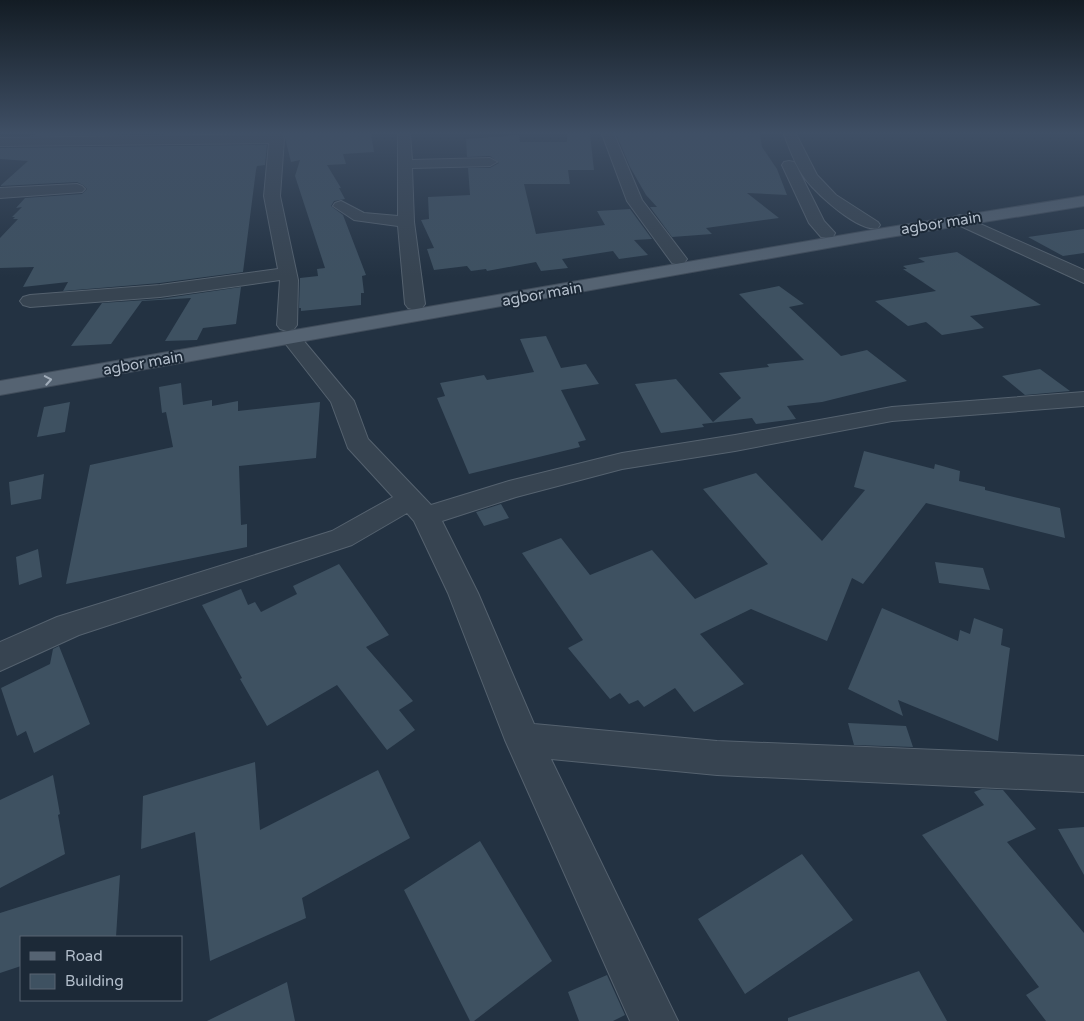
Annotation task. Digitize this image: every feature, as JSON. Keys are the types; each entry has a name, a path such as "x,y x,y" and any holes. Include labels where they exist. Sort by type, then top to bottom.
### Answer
{"main road":[{"name":"agbor main","path":"0,373 289,332 415,304 520,292 678,258 1084,189"},
{"name":"agbor main","path":"0,388 289,332 520,292 1084,201"}],"street":[{"path":"273,182 272,196 288,273 289,332 342,401 358,442 418,508 463,593 523,740 654,1021"},
{"path":"405,182 406,222 415,304"},
{"path":"627,182 635,201 678,258"},
{"path":"797,182 817,223 827,233"},
{"path":"815,182 831,198 872,224"},
{"path":"0,193 76,189"},
{"path":"342,206 360,217 406,222"},
{"path":"960,220 1084,277"},
{"path":"30,301 160,291 288,273"},
{"path":"0,658 68,626 342,538 418,508 509,490 622,461 735,443 892,414 1084,399"},
{"path":"523,740 717,758 1084,774"}],"building":[{"path":"5,182 255,182 243,272 160,283 63,291 68,282 23,287 34,267 0,268 0,238 18,219 13,219 15,217 12,217 22,207 16,208 25,198 82,194 87,189 77,182 0,186"},
{"path":"297,182 337,182 341,188 339,188 345,199 334,201 331,206 343,215 366,275 362,276 364,293 361,293 361,305 301,311 301,308 299,308 300,278 318,276 317,269 325,268"},
{"path":"469,182 570,182 570,184 524,184 536,234 605,225 597,211 630,209 652,239 634,240 648,255 619,259 613,251 562,259 568,268 541,271 536,262 487,271 486,269 471,271 467,266 434,270 427,249 434,248 421,220 429,219 428,197 470,195"},
{"path":"638,182 782,182 787,195 747,193 779,218 706,228 712,234 672,237 650,207 657,207 646,195"},
{"path":"1084,229 1084,253 1063,256 1028,237"},
{"path":"957,252 1041,305 970,316 984,328 942,335 926,322 908,326 875,301 936,291 903,269 907,269 903,266 925,262 918,258"},
{"path":"779,286 804,304 789,307 841,356 867,350 907,381 822,402 787,406 796,419 756,424 752,418 702,424 704,427 661,433 635,384 676,379 713,422 741,398 719,373 769,367 767,364 804,360 739,294"},
{"path":"241,287 236,324 203,328 197,340 165,341 191,298 142,301 111,344 71,346 102,303 160,299"},
{"path":"546,336 561,368 586,364 599,384 561,390 586,440 578,442 580,447 469,474 437,398 445,396 440,383 484,375 487,380 534,372 520,339"},
{"path":"1040,369 1070,391 1025,395 1002,376"},
{"path":"181,383 183,405 212,400 212,406 238,401 238,411 320,402 316,458 239,466 241,525 247,524 247,547 66,584 90,465 173,447 166,412 162,413 159,387"},
{"path":"70,402 65,432 37,437 44,407"},
{"path":"864,451 934,469 935,464 960,471 959,481 985,487 985,490 1060,508 1065,538 926,503 863,584 852,578 827,641 751,609 700,634 744,684 694,712 675,688 644,707 638,700 629,704 620,693 610,699 568,648 583,640 522,553 561,538 590,575 652,550 695,599 768,564 703,489 756,473 822,541 865,490 854,487"},
{"path":"44,474 41,499 11,505 9,482"},
{"path":"501,504 509,518 484,526 476,512"},
{"path":"38,549 42,577 19,585 16,557"},
{"path":"935,562 983,568 990,590 939,583"},
{"path":"339,564 389,635 366,647 413,701 399,710 415,730 387,750 337,685 267,726 240,679 242,678 202,605 241,589 248,605 255,602 261,612 297,594 293,586"},
{"path":"882,608 958,641 960,630 970,634 974,618 1003,629 1001,645 1010,648 998,741 898,700 903,716 848,689"},
{"path":"59,646 90,724 34,753 26,731 17,736 1,688 50,664 53,649"},
{"path":"848,723 906,726 913,747 854,745"},
{"path":"255,762 260,830 378,770 410,838 302,898 306,918 210,961 195,832 141,849 143,796"},
{"path":"53,775 65,854 0,888 0,800"},
{"path":"982,789 1003,790 1036,829 1007,842 1084,933 1084,1021 1046,1021 1026,995 1039,987 922,835 984,805 974,792"},
{"path":"1084,827 1084,875 1058,829"},
{"path":"480,841 552,961 474,1021 470,1021 404,890"},
{"path":"802,854 853,920 745,994 698,919"},
{"path":"120,875 116,936 20,936 20,966 0,973 0,913"},
{"path":"919,971 947,1021 788,1021 788,1018"},
{"path":"607,975 625,1015 613,1021 579,1021 568,992"},
{"path":"287,982 295,1021 207,1021"}]}
